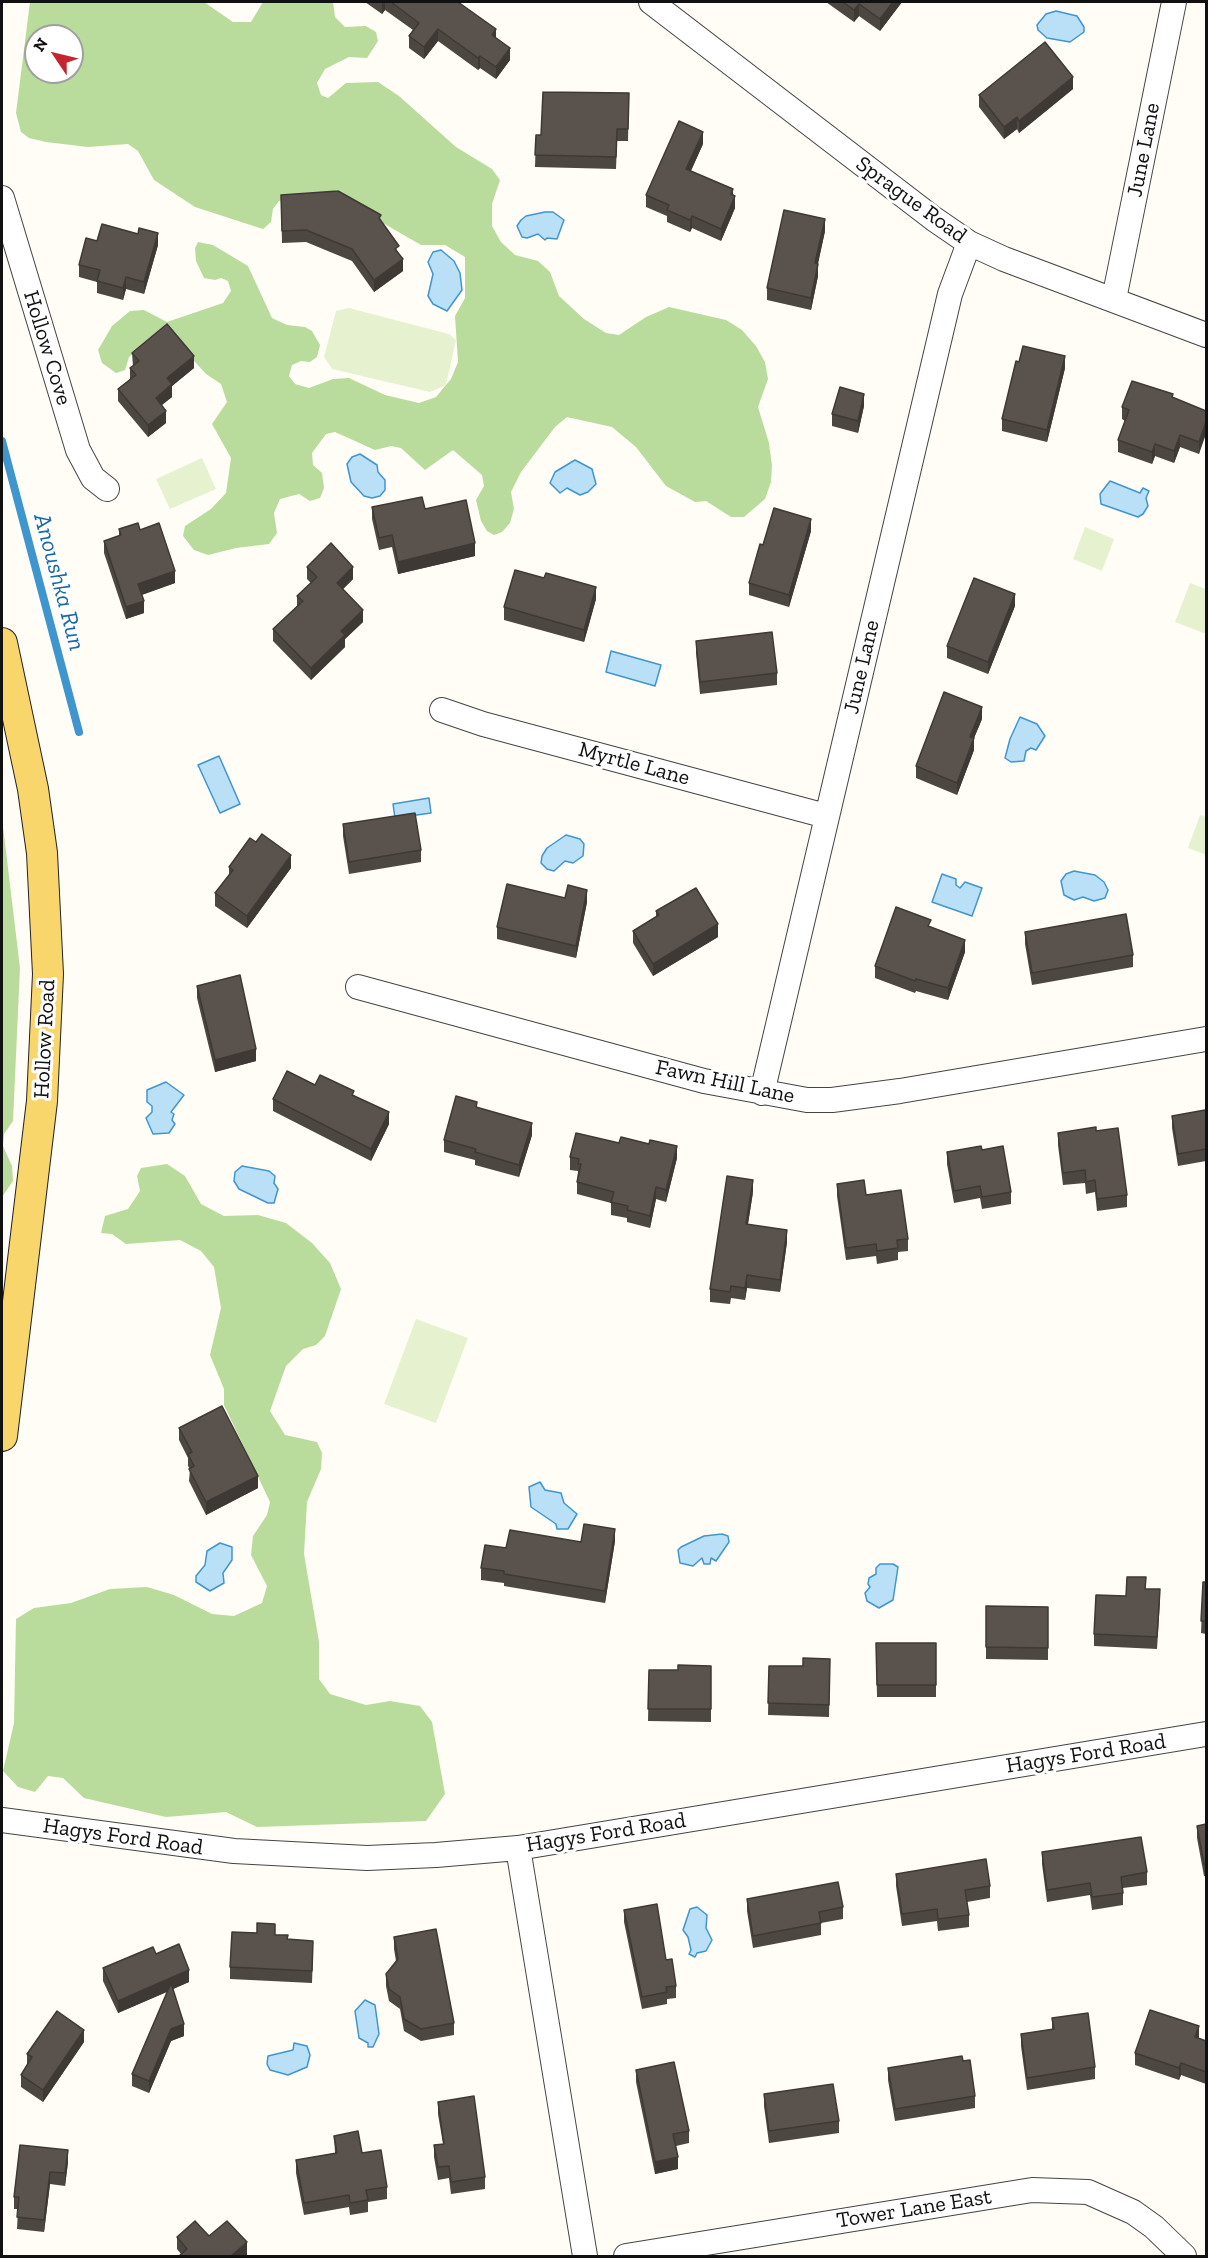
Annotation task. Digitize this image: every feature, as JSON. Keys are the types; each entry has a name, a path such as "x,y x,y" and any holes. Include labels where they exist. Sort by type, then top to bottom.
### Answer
{"main road":[{"name":"Hollow Road","path":"2,643 33,789 42,853 48,974 42,1101 2,1436"}],"street":[{"name":"Sprague Road","path":"651,2 934,219 969,243 1004,259 1206,335"},
{"name":"June Lane","path":"1114,299 1174,2"},
{"name":"Hollow Cove","path":"2,198 78,450 93,478 107,489"},
{"name":"June Lane","path":"762,1093 950,294 969,243"},
{"name":"Myrtle Lane","path":"442,710 494,727 826,816"},
{"name":"Fawn Hill Lane","path":"358,987 704,1081 807,1100 859,1097 1206,1040"},
{"name":"Hagys Ford Road","path":"2,1820 181,1845 303,1856 367,1858 518,1848 1206,1734"},
{"path":"518,1848 585,2256"},
{"name":"Tower Lane East","path":"626,2256 1032,2190 1088,2192 1133,2212 1154,2227 1184,2256"}],"green space":[{"path":"30,2 204,2 233,22 251,22 263,2 333,2 335,17 345,27 366,26 376,32 378,41 367,58 349,57 325,69 317,83 321,95 328,98 346,83 378,82 399,96 456,147 492,169 500,180 492,204 492,226 501,242 515,255 538,261 550,272 559,296 584,319 606,333 619,335 646,317 669,307 726,320 742,330 756,346 765,362 768,379 758,407 769,443 772,466 771,482 765,499 744,517 731,517 706,501 695,502 666,486 636,447 612,427 567,417 555,427 521,472 511,492 514,509 510,523 502,532 494,535 487,531 481,521 476,500 484,486 482,475 453,450 425,470 401,448 391,446 375,450 335,432 326,434 312,453 313,465 322,473 324,488 320,498 310,501 299,494 280,499 274,513 277,533 269,544 236,548 208,555 194,550 183,536 185,526 211,509 226,493 231,458 212,424 227,402 221,384 206,374 166,330 129,357 125,370 116,373 102,363 98,350 112,326 130,311 144,310 167,322 223,303 231,291 228,281 221,278 215,280 204,278 196,261 195,248 198,242 213,245 248,266 272,318 287,325 305,327 312,331 320,345 317,357 310,362 301,361 292,365 289,376 295,384 309,388 333,379 349,378 385,395 419,403 436,397 451,379 458,362 455,316 465,298 465,257 445,245 421,245 343,200 279,201 273,209 271,222 263,229 195,207 154,180 138,151 128,144 88,147 46,142 29,138 21,132 16,113 24,50 24,84 84,84 84,24 27,24"},
{"path":"349,308 449,334 456,340 446,385 430,392 332,369 324,357 336,311"},
{"path":"202,458 216,489 170,509 156,479"},
{"path":"1085,527 1114,539 1102,571 1073,559"},
{"path":"1190,583 1206,589 1206,634 1175,622"},
{"path":"1200,815 1206,817 1206,855 1188,848"},
{"path":"2,818 20,968 13,1121 4,1134 3,1146 12,1166 13,1181 2,1197"},
{"path":"167,1164 185,1176 201,1204 224,1216 258,1215 286,1223 312,1243 330,1263 341,1289 325,1336 316,1345 303,1349 286,1366 270,1411 285,1435 317,1442 322,1453 321,1469 307,1502 304,1554 319,1642 319,1679 330,1694 366,1705 390,1701 420,1706 432,1722 445,1794 426,1821 257,1827 226,1812 166,1817 84,1798 63,1778 48,1776 35,1792 18,1787 3,1771 14,1723 16,1619 34,1608 71,1603 110,1589 147,1587 174,1595 212,1614 234,1616 262,1603 267,1586 251,1555 253,1536 267,1515 270,1502 224,1405 224,1389 210,1355 221,1308 214,1267 201,1251 180,1240 126,1244 112,1234 101,1233 105,1216 128,1209 140,1191 137,1176 141,1168"},
{"path":"416,1319 468,1338 436,1423 384,1404"}],"water":[{"path":"1056,11 1077,16 1084,27 1084,32 1070,42 1047,38 1038,30 1037,25 1046,14"},
{"path":"553,212 564,220 557,239 547,238 545,240 538,234 527,238 522,237 517,226 521,220 526,216"},
{"path":"441,250 454,261 460,273 462,290 447,311 433,304 428,296 433,274 428,262 433,252"},
{"path":"360,454 377,465 378,472 385,480 385,490 380,496 372,498 364,496 351,482 347,464 352,457"},
{"path":"575,460 592,469 596,484 588,492 580,495 567,488 560,493 550,483 555,472"},
{"path":"1110,481 1140,493 1143,488 1149,491 1146,498 1148,506 1143,514 1138,517 1101,504 1100,494"},
{"path":"611,651 661,665 655,686 606,672"},
{"path":"1020,717 1037,724 1045,736 1036,750 1031,748 1026,751 1024,761 1011,762 1005,758 1010,739"},
{"path":"219,756 240,804 220,813 198,765"},
{"path":"429,798 431,813 395,818 393,804"},
{"path":"566,835 580,839 584,844 583,856 573,863 565,861 554,871 547,869 541,863 542,856 547,848"},
{"path":"1074,871 1095,875 1104,882 1108,890 1105,898 1094,901 1083,897 1074,900 1064,895 1061,881 1066,874"},
{"path":"942,874 956,879 956,885 960,888 965,882 982,888 972,916 932,902"},
{"path":"166,1082 184,1095 171,1112 174,1114 172,1120 175,1124 169,1133 153,1134 146,1118 152,1112 152,1106 147,1102 147,1090"},
{"path":"242,1166 269,1171 275,1176 274,1183 278,1189 274,1203 268,1203 239,1189 234,1181 235,1172"},
{"path":"540,1482 545,1490 561,1493 564,1503 577,1514 568,1529 557,1529 556,1524 531,1507 529,1487"},
{"path":"722,1534 728,1536 729,1542 716,1561 711,1558 710,1564 704,1564 702,1558 693,1566 680,1563 678,1550 681,1547 704,1536"},
{"path":"220,1543 232,1547 232,1560 223,1573 224,1583 210,1591 196,1582 196,1576 205,1565 207,1551"},
{"path":"880,1564 893,1564 898,1567 893,1600 879,1608 867,1601 865,1593 870,1587 869,1578 876,1574 876,1568"},
{"path":"697,1907 707,1915 706,1928 712,1940 706,1951 697,1953 695,1957 689,1954 691,1950 688,1937 683,1930 690,1909"},
{"path":"365,2000 375,2005 379,2034 373,2047 368,2047 368,2043 359,2038 355,2011"},
{"path":"294,2043 307,2046 310,2055 307,2067 288,2075 270,2070 267,2064 268,2056 293,2050"}],"building":[{"path":"391,2 458,2 496,29 492,35 510,48 496,67 480,56 478,58 438,29 424,47 409,36 419,23"},
{"path":"843,2 893,2 880,19 859,4 854,10"},
{"path":"1045,42 1073,77 1019,121 1017,117 1004,127 979,95"},
{"path":"543,92 629,93 628,129 617,129 616,157 535,155 536,135 541,135"},
{"path":"679,121 703,132 686,169 733,189 731,194 735,196 721,229 692,216 690,220 667,210 669,205 646,195"},
{"path":"338,191 381,215 379,218 399,246 395,249 403,259 374,280 352,249 306,230 282,231 281,195"},
{"path":"784,210 825,219 815,263 818,264 811,298 767,288"},
{"path":"102,224 138,234 139,228 158,233 144,282 126,277 123,288 97,281 100,270 79,265 86,238 97,241"},
{"path":"167,324 194,356 167,378 172,384 156,398 166,411 148,425 118,389 136,375 130,368 139,361 132,353"},
{"path":"1023,346 1065,356 1047,430 1002,419 1016,361 1019,362"},
{"path":"1132,381 1173,394 1172,397 1206,411 1206,422 1199,442 1180,435 1174,451 1155,444 1152,452 1118,440 1129,410 1122,407"},
{"path":"840,387 864,394 858,421 832,414"},
{"path":"422,497 425,509 466,500 475,543 398,562 392,535 379,538 372,507"},
{"path":"774,508 811,519 789,595 749,583 760,544 763,545"},
{"path":"138,523 140,530 159,523 175,571 138,584 144,601 126,607 104,541 121,535 119,529"},
{"path":"331,543 353,567 337,583 363,610 341,631 345,635 311,668 273,629 303,601 297,596 317,577 307,567"},
{"path":"515,570 544,578 546,573 596,587 584,630 504,607"},
{"path":"974,578 1015,594 988,662 947,646"},
{"path":"772,632 777,673 700,682 696,641"},
{"path":"944,692 982,707 970,737 974,738 957,783 916,766"},
{"path":"415,813 421,850 349,862 343,824"},
{"path":"262,834 291,855 247,916 215,893 233,870 229,867 250,838 256,842"},
{"path":"507,884 565,898 568,885 587,890 576,946 497,927"},
{"path":"696,888 718,924 653,964 633,931 659,915 656,911"},
{"path":"896,907 931,920 928,926 965,940 948,988 916,979 915,981 875,966"},
{"path":"1126,914 1133,955 1032,973 1025,932"},
{"path":"240,975 256,1049 215,1060 197,986"},
{"path":"287,1071 315,1085 320,1075 354,1091 352,1095 389,1112 371,1149 273,1099"},
{"path":"456,1096 477,1102 476,1107 532,1123 519,1165 444,1140"},
{"path":"1205,1110 1206,1149 1178,1154 1172,1116"},
{"path":"1096,1127 1096,1131 1118,1128 1127,1195 1097,1199 1095,1180 1086,1182 1085,1170 1063,1173 1058,1133"},
{"path":"576,1133 619,1143 621,1137 649,1144 650,1140 677,1146 666,1190 656,1187 650,1216 627,1210 628,1206 611,1202 614,1192 577,1182 581,1164 578,1164 579,1159 570,1157"},
{"path":"981,1146 982,1150 1003,1146 1011,1192 982,1197 980,1186 954,1191 947,1152"},
{"path":"727,1176 753,1180 746,1224 787,1230 780,1280 747,1275 745,1288 731,1286 730,1292 710,1289"},
{"path":"864,1180 866,1195 901,1190 908,1239 897,1240 898,1248 877,1251 876,1244 846,1248 837,1184"},
{"path":"222,1406 258,1476 206,1502 189,1469 194,1466 188,1454 192,1452 179,1428"},
{"path":"584,1524 615,1529 605,1591 481,1568 485,1545 506,1548 510,1530 581,1542"},
{"path":"1127,1577 1146,1577 1145,1589 1160,1589 1157,1637 1094,1634 1096,1595 1126,1596"},
{"path":"1203,1582 1206,1582 1206,1621 1201,1621"},
{"path":"986,1606 1048,1607 1048,1648 986,1647"},
{"path":"876,1643 936,1643 936,1685 877,1685"},
{"path":"803,1658 830,1659 829,1705 768,1703 769,1666 803,1666"},
{"path":"678,1665 711,1666 711,1709 648,1709 649,1670 678,1670"},
{"path":"1206,1824 1206,1864 1204,1864 1197,1826"},
{"path":"1141,1837 1147,1872 1121,1877 1123,1893 1092,1897 1090,1883 1047,1890 1042,1852"},
{"path":"986,1859 990,1886 965,1890 969,1915 938,1919 937,1909 902,1914 896,1874"},
{"path":"838,1882 843,1907 819,1912 821,1923 753,1936 747,1899"},
{"path":"657,1904 666,1960 672,1959 676,1986 666,1987 667,1992 642,1997 624,1910"},
{"path":"257,1923 275,1924 275,1935 288,1935 287,1939 313,1941 312,1971 230,1967 232,1932 257,1933"},
{"path":"436,1929 454,2023 421,2029 404,2019 400,1997 389,1989 386,1974 398,1959 394,1937"},
{"path":"179,1944 189,1970 118,2001 103,1968 153,1947 156,1954"},
{"path":"171,1983 184,2024 171,2029 149,2081 132,2074"},
{"path":"1150,2010 1199,2026 1195,2037 1206,2041 1206,2072 1181,2063 1179,2068 1135,2053"},
{"path":"57,2011 84,2030 43,2090 21,2075 32,2057 27,2054"},
{"path":"1088,2013 1095,2067 1027,2078 1021,2034 1054,2029 1052,2018"},
{"path":"962,2056 963,2061 970,2060 975,2096 895,2109 888,2068"},
{"path":"674,2062 689,2131 673,2134 678,2157 655,2162 636,2070"},
{"path":"833,2084 839,2121 769,2131 764,2094"},
{"path":"474,2096 485,2177 451,2182 449,2166 438,2167 434,2145 444,2144 438,2102"},
{"path":"358,2131 362,2153 381,2150 387,2187 366,2190 368,2200 350,2203 349,2195 304,2203 296,2160 337,2153 334,2136"},
{"path":"20,2145 68,2150 65,2173 50,2172 44,2220 17,2217 19,2197 14,2197"},
{"path":"195,2221 209,2236 227,2221 247,2242 231,2256 179,2256 187,2249 177,2237"}],"waterway":[{"name":"Anoushka Run","path":"2,441 79,732"}]}
